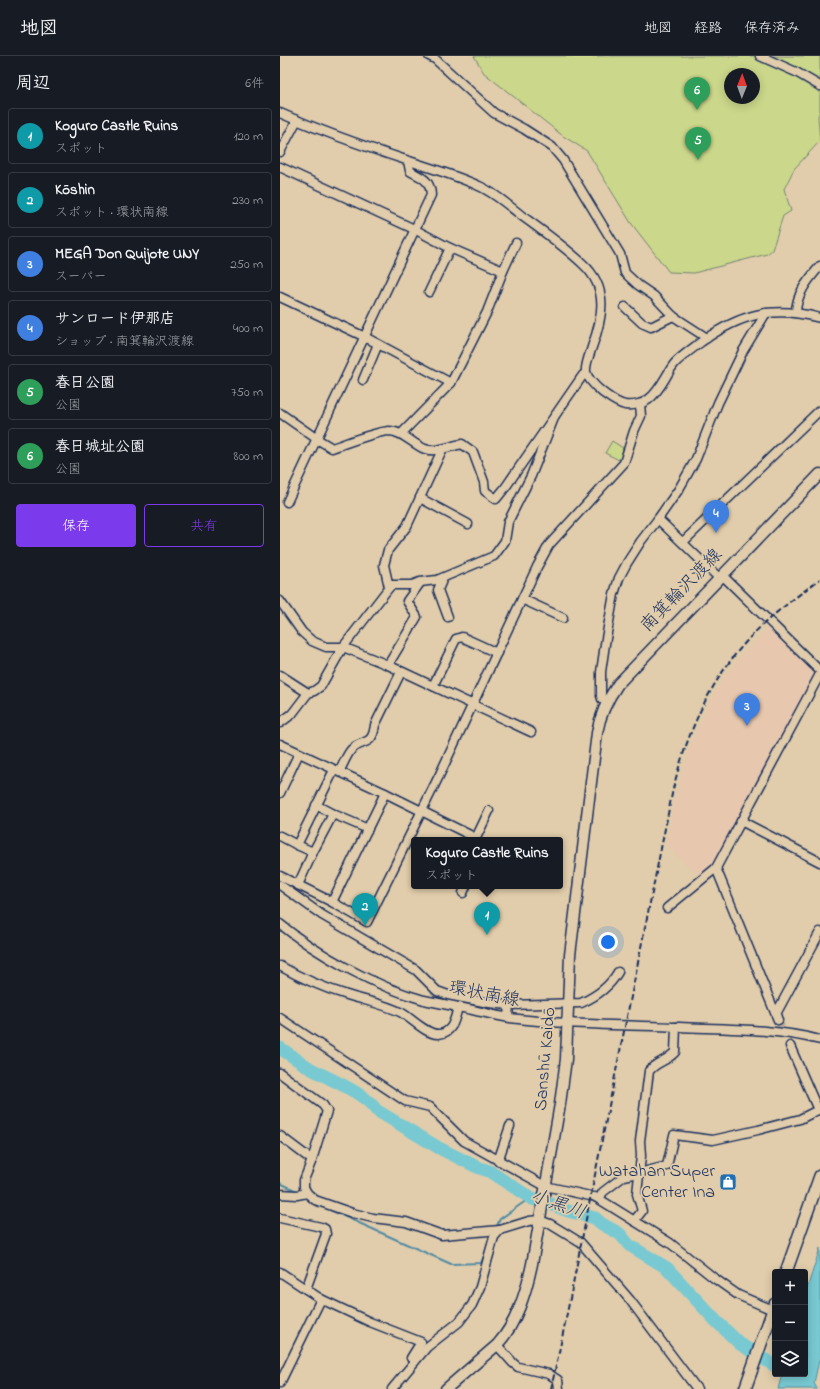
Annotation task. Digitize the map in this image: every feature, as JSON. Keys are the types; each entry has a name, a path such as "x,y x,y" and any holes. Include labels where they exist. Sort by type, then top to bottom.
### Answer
{"highway":[{"path":"787,1269 820,1176"},
{"path":"745,1389 772,1314"}],"main road":[{"name":"南箕輪沢渡線","path":"606,702 618,684 820,474"},
{"name":"Sanshū Kaidō","path":"446,1389 505,1337 527,1288 560,1104 566,1059 570,955 597,733 606,702"}],"street":[{"path":"429,56 435,59 494,112 524,128 556,150 584,192 620,254 625,273 638,285 654,296 673,316 707,338"},
{"path":"762,57 796,72 820,86"},
{"path":"280,113 352,142 455,175 482,187 554,240 585,266 595,279 602,302 600,326 586,364 586,373 593,384 616,402 624,405 640,404 648,400 655,393 671,368 680,358 707,338 734,321 747,316 766,313 796,313 820,318"},
{"path":"280,152 297,120"},
{"path":"286,502 317,440 430,195 430,186 427,181 410,171 408,160"},
{"path":"280,167 414,229 450,248 503,271"},
{"path":"401,434 451,383 487,312 516,243"},
{"path":"428,292 450,248"},
{"path":"796,313 797,299 820,266"},
{"path":"280,297 365,337 451,383"},
{"path":"625,307 642,323 651,327 673,316"},
{"path":"606,702 601,696 602,672 605,644 614,594 619,578 641,541 658,519 696,459 718,403 742,351 766,313"},
{"path":"363,380 378,344"},
{"path":"280,413 317,440 332,448 389,431 401,434 426,449 442,450 462,444 473,452 484,482 485,491 496,499 583,375 586,373"},
{"path":"280,876 332,902 367,922 549,545 624,463 634,431 641,416 640,404"},
{"path":"683,542 820,410"},
{"path":"280,723 292,714 308,693 321,686 343,647 391,585 412,585 420,582 437,580 494,556 505,542 508,522 531,476 554,418"},
{"path":"389,587 384,565 388,550 407,526 442,450"},
{"path":"420,498 468,524"},
{"path":"658,519 721,576 820,671"},
{"path":"443,578 438,590 448,616"},
{"path":"388,665 417,617 407,601 420,582"},
{"path":"522,599 564,618"},
{"path":"280,601 302,632 312,641 326,647 343,647 388,665 531,732"},
{"path":"433,686 456,639 462,637 497,654"},
{"path":"297,844 316,806 336,771 350,751 370,740 374,734 375,725 401,672"},
{"path":"667,908 716,868 820,674"},
{"path":"280,675 308,693"},
{"path":"280,744 385,793 472,837"},
{"path":"280,793 299,753"},
{"path":"332,902 385,793"},
{"path":"316,806 368,829"},
{"path":"477,837 489,811"},
{"path":"298,885 333,814"},
{"path":"741,821 820,862"},
{"path":"280,836 313,852"},
{"path":"716,868 777,1017 820,932"},
{"path":"280,885 322,915 416,970 437,991 448,995 489,1003 509,1005 581,1003 591,999 612,982 618,972"},
{"name":"環状南線","path":"280,924 291,933 359,974 397,990 424,999 458,1007 508,1017 567,1023 774,1032 820,1040"},
{"path":"280,966 323,987 380,1004 402,1013 430,1033 446,1033 452,1027 458,1007"},
{"path":"508,1017 509,1005"},
{"path":"280,1018 405,1101 430,1106 464,1141 545,1188 594,1197 670,1243 714,1278 738,1294 772,1311"},
{"path":"634,1221 642,1211 637,1194 641,1156 640,1141 649,1071 655,1064 669,1059 675,1052 676,1027"},
{"path":"594,1197 604,1192 624,1176 668,1166 674,1135 713,1140 758,1130 800,1118 819,1110 790,1046"},
{"path":"280,1073 323,1105 327,1111 312,1160 304,1180 304,1187 307,1193 315,1200 352,1213 373,1218 406,1222 442,1235 500,1230 539,1218 581,1243 630,1300 697,1389"},
{"path":"498,1161 510,1126"},
{"path":"280,1136 312,1160"},
{"path":"280,1194 297,1195 307,1193"},
{"path":"280,1218 321,1227 325,1230 326,1234 306,1289"},
{"path":"392,1389 427,1347 458,1322 472,1305 480,1287 494,1237 500,1230"},
{"path":"280,1272 321,1299 370,1322 420,1342 411,1358 415,1361"},
{"path":"280,1382 321,1299"},
{"path":"497,1345 518,1367 549,1374 558,1380 559,1389"}],"shaded area":[{"path":"768,628 812,670 813,675 713,868 701,877 666,846 673,806 689,749 708,705 722,680 737,660"}],"green space":[{"path":"474,56 820,56 820,110 818,117 820,141 794,169 784,189 791,211 783,216 772,250 767,254 694,273 669,272 631,223 587,151 563,136 484,73"},
{"path":"612,441 623,448 619,460 605,453"}],"water":[{"path":"820,1248 820,1356 814,1383 817,1389 778,1389 781,1377 808,1377 808,1286"}],"waterway":[{"name":"小黒川","path":"280,1048 308,1067 363,1097 376,1110 439,1148 477,1167 489,1171 532,1199 595,1218 602,1224 620,1234 629,1245 667,1268 716,1321 740,1344 772,1364"},
{"path":"280,1183 299,1192"},
{"path":"496,1228 500,1219 530,1198"},
{"path":"330,1210 451,1264 481,1263 486,1251"}],"tunnel":[{"path":"778,1020 790,1046"}],"railway":[{"path":"551,1389 673,789 680,764 697,718 720,675 734,656 769,619 820,579"}],"place":[{"name":"春日城址公園","path":"697,110"},
{"name":"春日公園","path":"698,160"},
{"name":"サンロード伊那店","path":"716,533"},
{"name":"MEGA Don Quijote UNY","path":"747,726"},
{"name":"Kōshin","path":"365,926"},
{"name":"Koguro Castle Ruins","path":"487,935"},
{"name":"Watahan Super Center Ina","path":"728,1182"}]}
